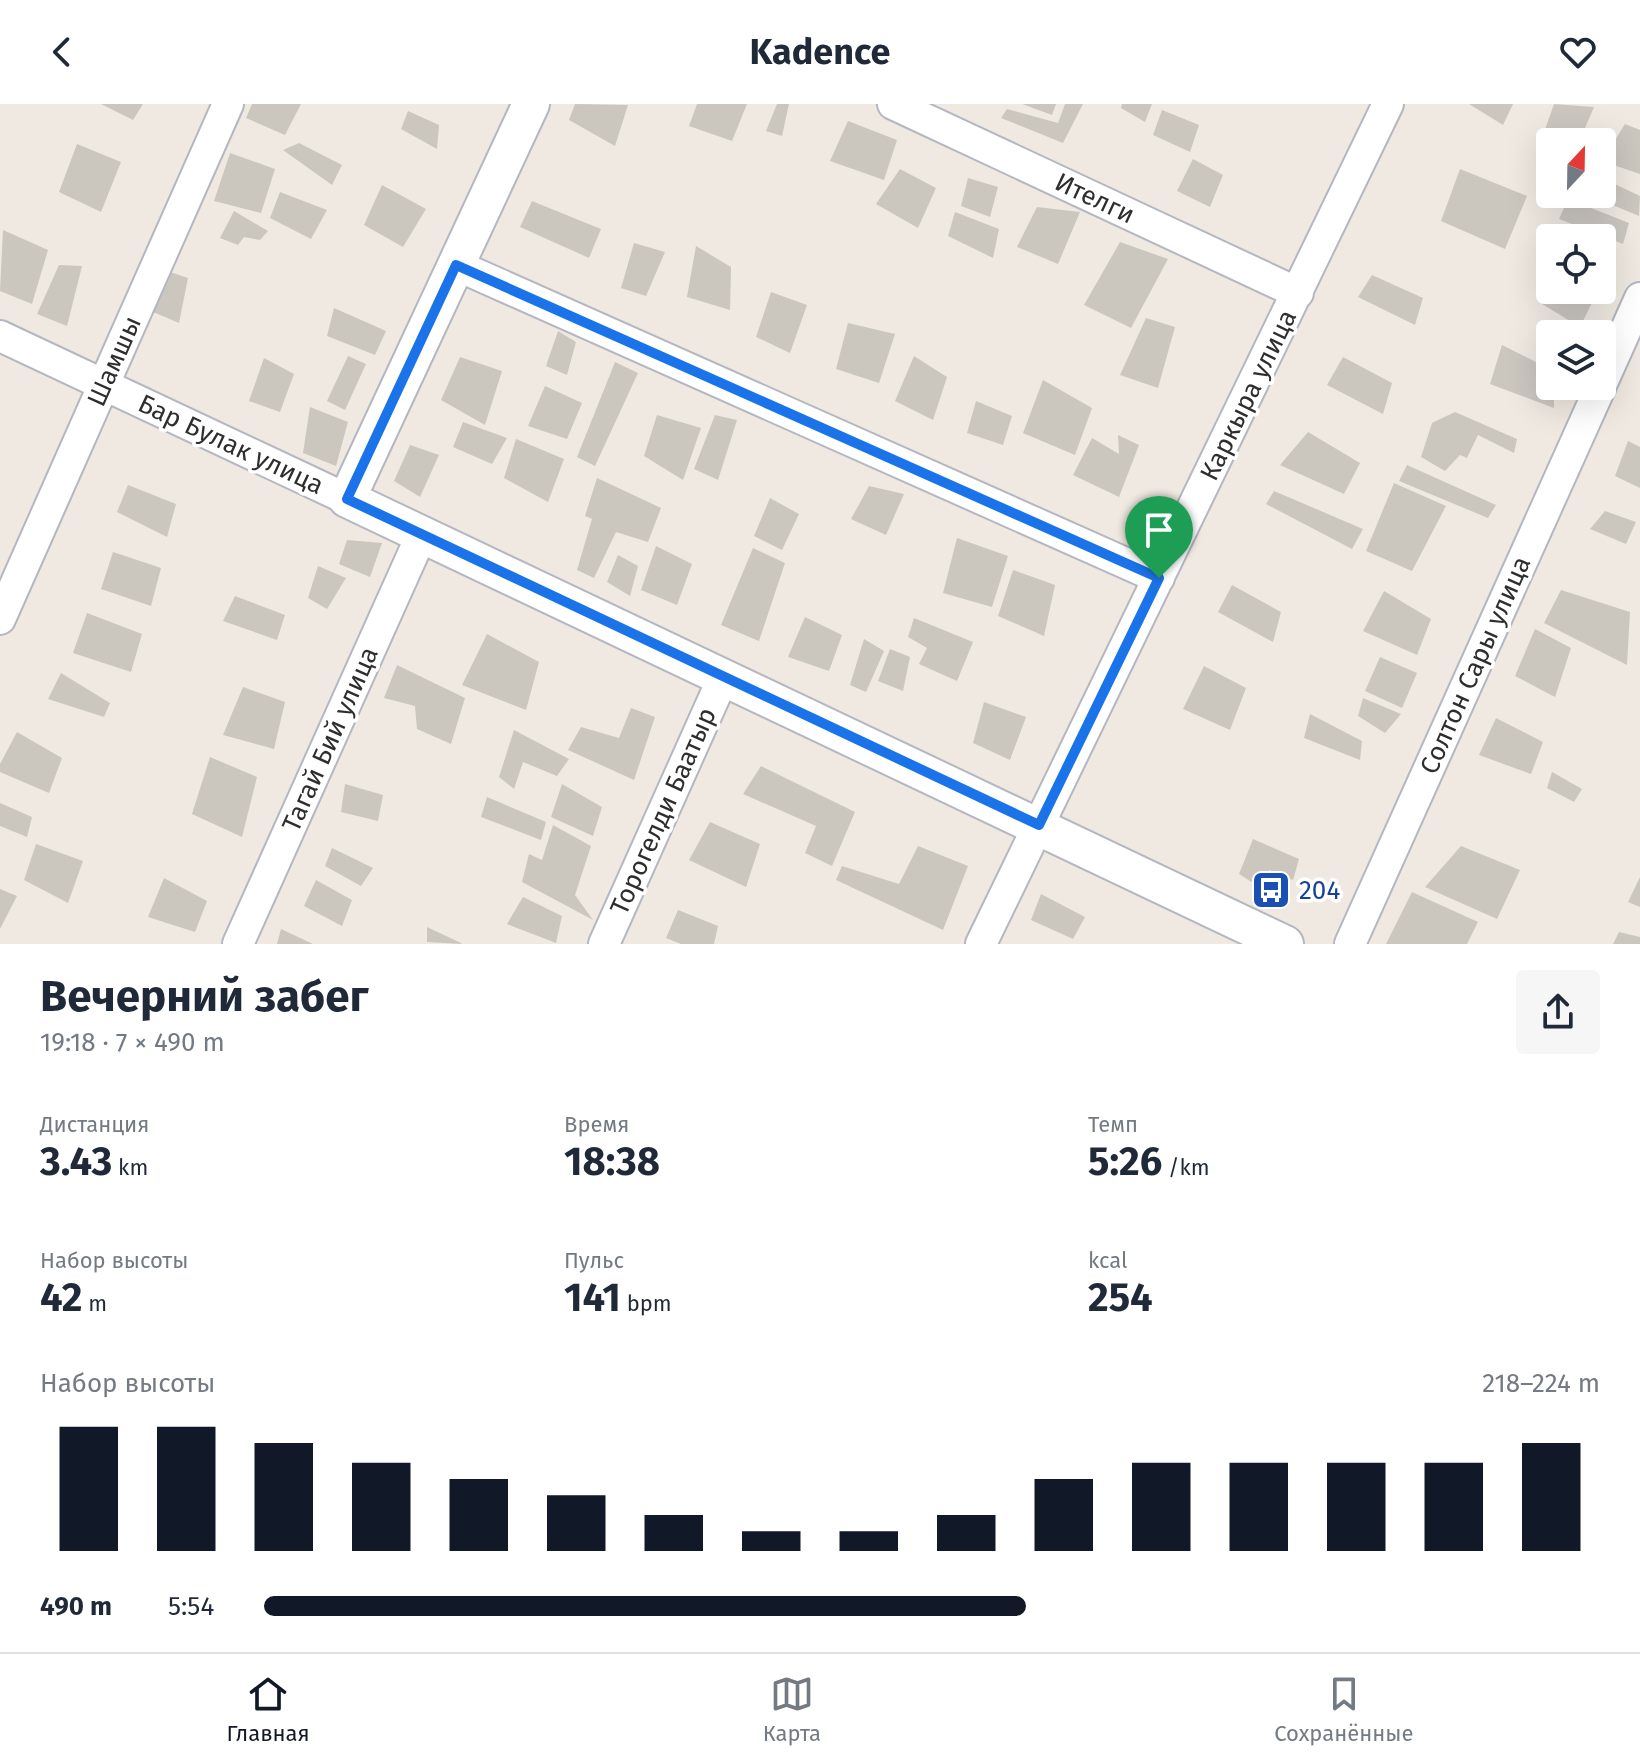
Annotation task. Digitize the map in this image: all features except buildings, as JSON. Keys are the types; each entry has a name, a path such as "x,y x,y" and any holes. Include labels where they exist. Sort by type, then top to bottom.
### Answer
{"street":[{"name":"Шамшы","path":"0,619 228,104"},
{"path":"347,499 531,104"},
{"name":"Ителги","path":"893,104 1298,293"},
{"name":"Каркыра улица","path":"981,944 1388,104"},
{"path":"456,265 1159,578"},
{"name":"Солтон Сары улица","path":"1616,351 1640,298"},
{"name":"Бар Булак улица","path":"0,336 1285,944"},
{"name":"Солтон Сары улица","path":"1350,944 1594,400"},
{"name":"Тагай Бий улица","path":"238,944 422,534"},
{"name":"Торогелди Баатыр","path":"604,944 723,678"}],"place":[{"name":"204","path":"1271,890"}],"route":[{"path":"456,265 1159,578 1039,825 347,499 456,265"}]}
